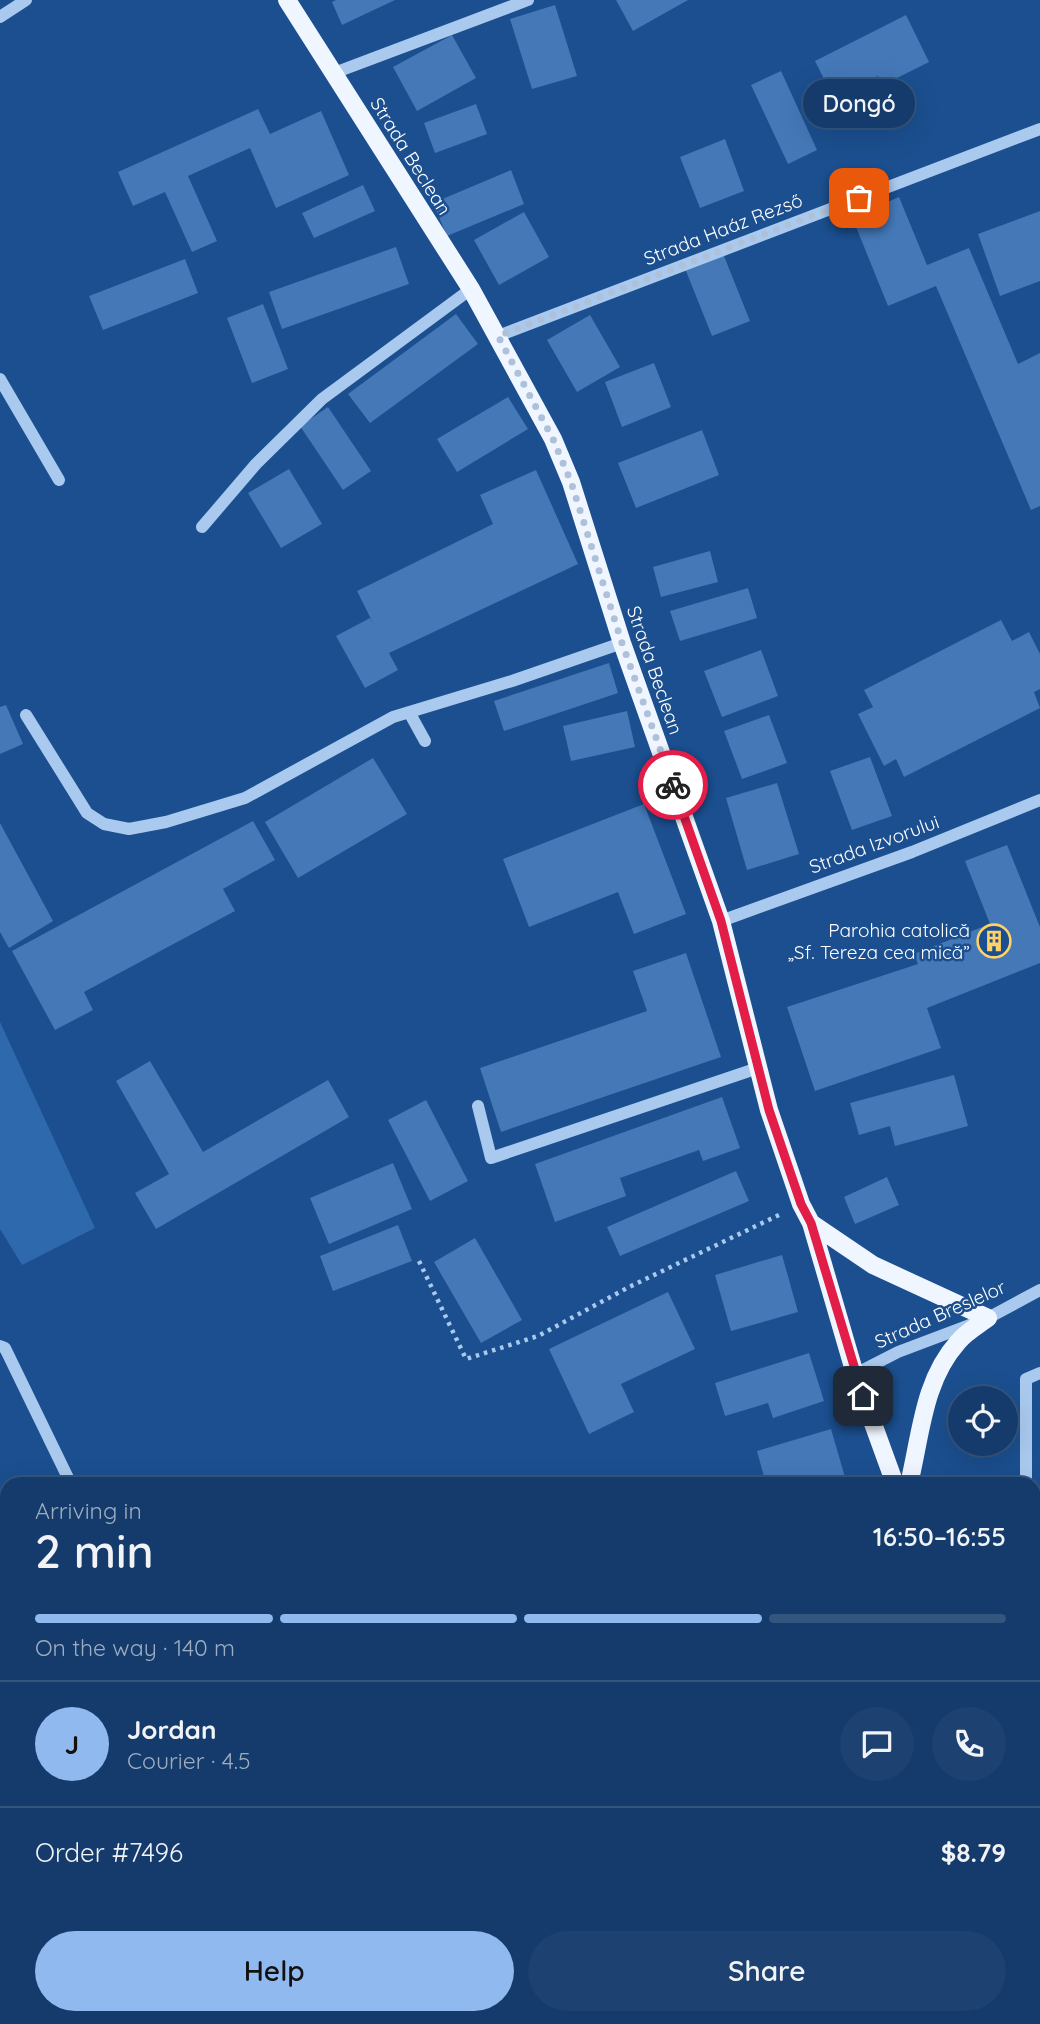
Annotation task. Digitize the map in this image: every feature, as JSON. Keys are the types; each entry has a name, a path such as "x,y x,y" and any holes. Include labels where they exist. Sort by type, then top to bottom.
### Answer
{"main road":[{"name":"Strada Beclean","path":"287,0 471,289 553,439 571,482 622,643 721,921 769,1110 801,1204 811,1223 855,1374 892,1477"},
{"path":"811,1223 873,1265 988,1318 959,1340 936,1376 926,1403 910,1477"}],"street":[{"path":"0,17 26,0"},
{"path":"334,73 528,0"},
{"name":"Strada Haáz Rezső","path":"498,336 1040,129"},
{"path":"202,527 256,464 322,399 471,289"},
{"path":"0,379 59,480"},
{"path":"26,715 87,813 104,824 129,829 166,822 245,798 393,716 512,681 622,643"},
{"path":"409,712 425,741"},
{"name":"Strada Izvorului","path":"721,921 912,852 1040,800"},
{"path":"478,1105 491,1158 758,1068"},
{"name":"Strada Breslelor","path":"855,1374 898,1352 988,1318 1040,1290"},
{"path":"0,1346 5,1348 68,1477"},
{"path":"1026,1477 1026,1379 1040,1373"}],"path":[{"path":"419,1261 466,1359 538,1336 629,1287 801,1204"}],"shaded area":[{"path":"0,1022 95,1228 22,1265 0,1229"}],"building":[{"path":"395,0 342,25 332,2"},
{"path":"616,0 688,0 633,31"},
{"path":"555,5 577,76 532,89 510,19"},
{"path":"906,15 929,62 883,85 878,76 834,99 815,61"},
{"path":"452,35 476,78 417,111 393,67"},
{"path":"781,71 817,150 788,164 751,85"},
{"path":"476,104 487,134 435,153 424,123"},
{"path":"258,109 270,134 321,111 349,175 276,208 250,148 188,176 217,241 192,252 165,192 133,206 118,172"},
{"path":"725,139 744,191 700,208 680,157"},
{"path":"511,170 524,204 447,236 433,203"},
{"path":"363,185 375,211 314,238 302,213"},
{"path":"899,197 927,265 969,248 1018,364 1040,353 1040,506 1031,510 936,286 888,306 852,217"},
{"path":"1040,211 1040,281 1000,296 978,234"},
{"path":"524,212 549,257 499,285 474,240"},
{"path":"396,247 409,284 282,329 269,292"},
{"path":"722,251 750,321 712,336 684,266"},
{"path":"185,259 198,293 103,330 89,296"},
{"path":"263,304 288,369 252,383 227,318"},
{"path":"456,314 478,344 370,423 348,394"},
{"path":"590,315 620,367 577,392 547,340"},
{"path":"654,363 671,407 622,427 605,382"},
{"path":"508,397 528,429 457,472 437,439"},
{"path":"328,407 371,471 343,490 300,426"},
{"path":"702,430 719,475 636,508 618,463"},
{"path":"289,469 322,524 281,548 248,493"},
{"path":"536,470 578,564 389,653 398,670 365,688 336,636 370,618 374,625 357,591 493,524 480,495"},
{"path":"710,551 718,582 661,597 653,567"},
{"path":"748,588 757,618 680,641 670,611"},
{"path":"1001,620 1012,641 1029,632 1040,654 1040,689 1034,692 1040,708 904,777 896,759 884,766 858,714 873,707 864,690"},
{"path":"761,650 778,696 722,717 704,671"},
{"path":"609,663 618,693 504,731 494,701"},
{"path":"6,705 23,744 0,754 0,707"},
{"path":"627,711 635,747 571,761 563,726"},
{"path":"769,715 787,763 742,779 724,731"},
{"path":"870,757 892,816 852,830 830,771"},
{"path":"373,758 407,814 298,878 265,822"},
{"path":"777,783 799,854 747,870 726,798"},
{"path":"644,804 686,914 634,934 618,892 529,927 503,859"},
{"path":"253,821 275,860 223,889 235,911 84,992 93,1010 55,1030 12,951"},
{"path":"0,823 53,921 9,948 0,932"},
{"path":"1007,845 1040,927 1040,963 927,1008 941,1048 815,1091 787,1007 918,964 914,954 990,924 965,861"},
{"path":"686,953 721,1057 501,1132 480,1068 647,1011 633,971"},
{"path":"150,1061 203,1152 328,1080 349,1117 156,1229 135,1193 169,1174 116,1081"},
{"path":"954,1075 968,1126 895,1146 890,1126 859,1135 850,1103"},
{"path":"722,1097 740,1148 703,1161 699,1150 620,1178 626,1196 555,1222 535,1164"},
{"path":"426,1100 468,1181 430,1201 388,1120"},
{"path":"393,1163 412,1209 329,1244 310,1198"},
{"path":"736,1171 749,1201 620,1256 607,1227"},
{"path":"887,1177 899,1205 855,1224 844,1197"},
{"path":"398,1225 412,1261 333,1291 320,1256"},
{"path":"475,1238 522,1320 481,1343 434,1262"},
{"path":"782,1255 798,1312 731,1331 715,1275"},
{"path":"668,1292 695,1349 621,1384 634,1412 589,1434 549,1349"},
{"path":"809,1353 824,1401 773,1418 768,1403 725,1416 715,1383"},
{"path":"831,1429 845,1477 764,1477 757,1451"}],"way so far":[{"path":"673,785 622,643 571,482 553,439 498,336 859,198"}],"place":[{"name":"Dongó","path":"859,198"},
{"name":"Parohia catolică „Sf. Tereza cea mică”","path":"994,941"}],"route":[{"path":"673,785 721,921 769,1110 801,1204 811,1223 863,1396"}]}
